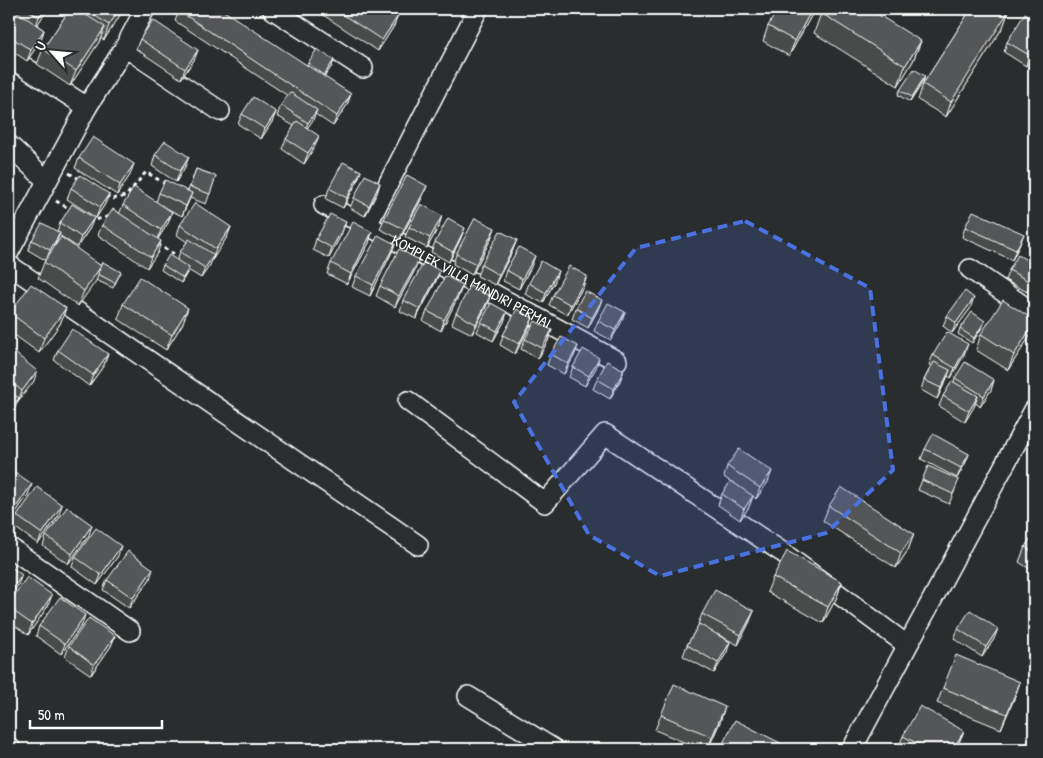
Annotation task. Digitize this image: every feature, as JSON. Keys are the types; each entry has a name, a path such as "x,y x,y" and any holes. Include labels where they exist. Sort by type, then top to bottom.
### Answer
{"street":[{"path":"9,252 88,107 125,47 145,9"},
{"path":"272,9 363,68"},
{"path":"367,225 478,9"},
{"path":"125,47 220,111"},
{"path":"9,56 88,107"},
{"path":"9,145 44,187"},
{"name":"KOMPLEK VILLA MANDIRI PERMAI","path":"324,205 367,225 617,361"},
{"path":"9,265 418,545"},
{"path":"970,269 1034,314"},
{"path":"408,401 545,503 605,434 782,552 907,645"},
{"path":"852,749 1034,410"},
{"path":"9,547 130,631"},
{"path":"468,696 554,749"}],"path":[{"path":"56,165 88,184"},
{"path":"104,194 112,198 126,196 146,172 174,189"},
{"path":"44,187 74,212"},
{"path":"82,216 91,221 112,216"},
{"path":"151,240 174,254"}],"highlighted area":[{"path":"745,221 870,288 893,470 826,533 660,576 589,535 514,402 636,248"}],"building":[{"path":"13,9 44,30 31,50 9,36 9,15"},
{"path":"26,9 45,9 39,17"},
{"path":"70,9 77,9 105,27 76,71 43,49"},
{"path":"85,9 120,9 109,25"},
{"path":"180,9 221,9 351,94 337,116 179,11"},
{"path":"334,9 387,9 398,16 382,40"},
{"path":"778,9 812,9 795,41 768,26"},
{"path":"824,9 869,9 921,41 905,66 821,13"},
{"path":"971,9 1002,9 1008,12 951,102 923,84"},
{"path":"1025,13 1034,19 1034,48 1029,55 1007,42"},
{"path":"153,20 198,50 185,69 140,39"},
{"path":"317,49 334,60 324,75 308,63"},
{"path":"914,69 925,76 912,97 900,90"},
{"path":"290,92 317,110 308,123 281,105"},
{"path":"253,97 276,112 265,129 242,114"},
{"path":"297,121 319,136 308,153 286,139"},
{"path":"93,137 134,164 120,185 79,158"},
{"path":"165,141 189,157 180,171 155,155"},
{"path":"343,162 361,171 347,198 329,188"},
{"path":"196,169 216,176 210,194 190,187"},
{"path":"80,175 109,194 100,207 71,188"},
{"path":"365,175 380,183 369,206 354,198"},
{"path":"407,175 427,186 404,229 384,219"},
{"path":"165,180 192,193 186,206 159,193"},
{"path":"134,187 172,212 161,230 123,205"},
{"path":"9,194 14,198 9,206"},
{"path":"195,203 231,227 216,249 180,225"},
{"path":"72,204 94,218 81,237 60,223"},
{"path":"421,204 442,216 430,238 409,227"},
{"path":"113,209 161,241 151,257 102,225"},
{"path":"973,211 1024,234 1016,250 965,227"},
{"path":"330,214 346,222 332,248 316,239"},
{"path":"448,218 465,228 453,252 435,242"},
{"path":"475,218 495,228 476,264 456,254"},
{"path":"353,222 372,232 351,274 331,263"},
{"path":"42,223 60,233 50,250 32,240"},
{"path":"500,231 517,240 499,275 481,265"},
{"path":"378,235 395,244 373,285 356,276"},
{"path":"61,237 101,266 84,291 44,262"},
{"path":"189,239 214,255 205,268 180,252"},
{"path":"519,247 535,256 522,279 506,270"},
{"path":"399,249 419,260 399,296 380,286"},
{"path":"169,255 189,268 183,278 163,265"},
{"path":"1018,255 1034,264 1034,275 1030,282 1009,270"},
{"path":"541,261 558,271 546,293 529,283"},
{"path":"103,262 121,272 115,283 98,274"},
{"path":"424,262 440,271 420,309 403,300"},
{"path":"569,266 587,276 571,305 553,295"},
{"path":"445,276 463,285 444,320 427,311"},
{"path":"140,277 188,308 172,335 123,304"},
{"path":"31,284 66,308 44,338 10,313"},
{"path":"470,286 490,296 476,324 456,313"},
{"path":"585,291 602,300 592,318 576,308"},
{"path":"965,291 974,298 956,323 947,316"},
{"path":"1003,300 1034,320 1014,355 981,334"},
{"path":"491,303 507,312 497,331 481,322"},
{"path":"608,303 625,312 615,330 598,321"},
{"path":"517,309 533,318 519,344 503,335"},
{"path":"972,312 985,321 974,338 960,329"},
{"path":"535,321 552,330 542,348 525,339"},
{"path":"72,329 108,354 93,375 58,350"},
{"path":"947,332 968,344 955,368 933,355"},
{"path":"561,337 578,346 568,364 551,354"},
{"path":"9,348 37,371 22,391 9,380"},
{"path":"583,349 599,358 589,376 573,367"},
{"path":"607,361 624,370 614,389 597,379"},
{"path":"934,362 950,370 941,388 924,380"},
{"path":"965,362 994,380 984,396 955,378"},
{"path":"952,381 978,396 969,411 943,396"},
{"path":"9,391 19,398 9,411"},
{"path":"933,434 969,454 961,468 925,449"},
{"path":"739,449 772,471 760,488 727,466"},
{"path":"928,466 959,480 953,494 922,480"},
{"path":"9,468 32,484 12,513 9,511"},
{"path":"731,481 753,496 744,509 722,494"},
{"path":"37,487 62,505 42,534 17,516"},
{"path":"841,487 914,534 901,553 829,506"},
{"path":"67,507 92,525 72,554 46,536"},
{"path":"96,528 121,546 101,575 75,557"},
{"path":"1034,533 1034,553 1025,547"},
{"path":"128,551 153,569 133,598 107,580"},
{"path":"787,551 842,582 828,607 773,577"},
{"path":"9,565 22,575 9,594"},
{"path":"27,577 52,595 32,624 9,608 9,603"},
{"path":"715,590 754,611 741,635 702,614"},
{"path":"60,597 85,615 65,644 39,626"},
{"path":"970,610 998,629 986,647 958,629"},
{"path":"89,618 115,636 94,665 69,646"},
{"path":"699,624 730,642 718,663 687,645"},
{"path":"956,655 1020,682 1007,714 943,688"},
{"path":"674,684 725,707 712,737 661,715"},
{"path":"920,706 964,731 953,749 928,749 903,736"},
{"path":"735,720 792,749 720,749"}]}
